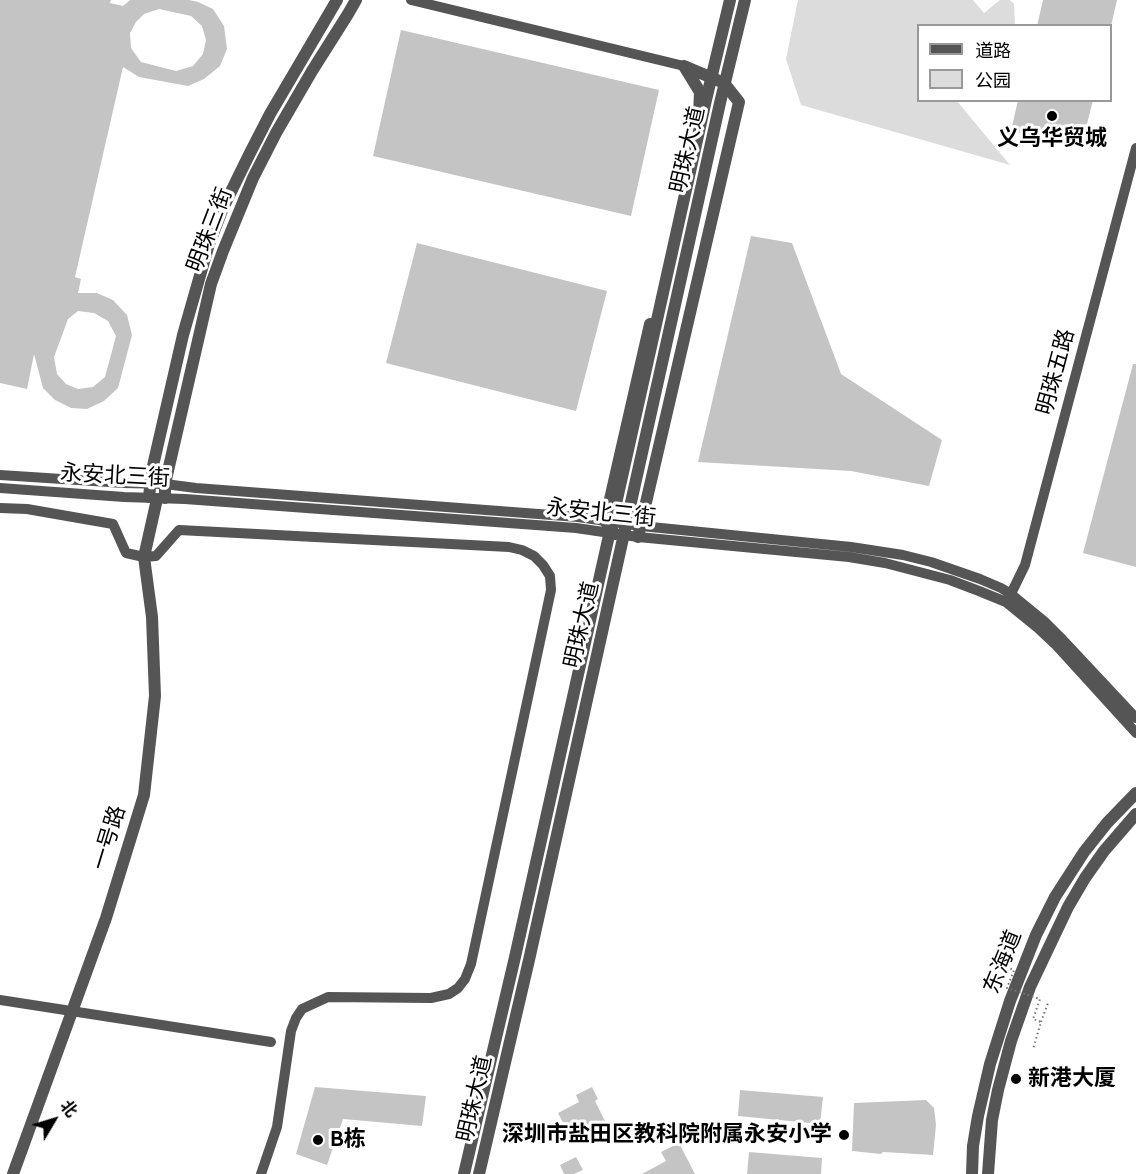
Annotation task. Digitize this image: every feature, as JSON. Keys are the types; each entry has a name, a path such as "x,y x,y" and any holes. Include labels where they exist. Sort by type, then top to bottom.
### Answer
{"street":[{"name":"明珠三街","path":"155,495 152,470 183,335 203,264 223,208 270,114 337,0"},
{"name":"明珠三街","path":"155,495 165,484 211,284 237,214 276,133 356,0"},
{"path":"411,0 684,66"},
{"name":"明珠大道","path":"464,1174 730,0"},
{"name":"明珠大道","path":"479,1174 532,950 720,103 745,0"},
{"name":"明珠大道","path":"605,521 700,108 700,92 684,66"},
{"name":"明珠大道","path":"639,532 738,102 724,83 684,66"},
{"name":"明珠五路","path":"1009,598 1025,565 1133,175 1136,148"},
{"name":"永安北三街","path":"0,475 155,495 576,528 615,534 639,532"},
{"name":"永安北三街","path":"165,484 578,517 605,521 639,532 885,563 1009,598 1044,621 1136,718"},
{"name":"永安北三街","path":"0,488 124,497 155,495"},
{"name":"一号路","path":"13,1174 106,918 144,795 155,696 152,617 144,557 155,495"},
{"path":"0,508 27,509 113,524 126,553 144,557 156,556 179,530 509,547 534,556 550,576 551,590 471,964 465,979 449,994 431,998 328,997 302,1009 291,1031 277,1127 261,1174"},
{"path":"605,521 615,534"},
{"name":"永安北三街","path":"1009,598 1055,644 1136,733"},
{"name":"东海道","path":"972,1174 978,1116 990,1064 1010,1001 1036,935 1055,897 1084,852 1107,823 1136,793"},
{"name":"东海道","path":"988,1174 992,1120 998,1090 1011,1041 1030,987 1068,907 1085,878 1104,851 1136,814"},
{"path":"0,1000 271,1042"}],"path":[{"path":"1000,986 1014,950"},
{"path":"1007,967 1014,970 1007,988 1041,999 1033,1019 1041,1022"},
{"path":"1033,1049 1048,1003"}],"green space":[{"path":"798,0 973,0 984,13 1000,0 1010,0 1014,4 1015,24 917,24 917,102 958,102 1010,165 801,105 786,59"}],"building":[{"path":"0,0 111,0 110,3 123,6 130,0 189,0 213,9 224,26 227,49 220,66 204,79 188,86 139,77 123,67 75,277 81,279 78,293 97,293 113,300 127,315 132,335 118,388 104,401 87,409 71,408 55,400 43,388 34,354 27,389 0,383","holes":["159,9 191,16 202,26 206,40 203,54 193,66 176,71 141,62 131,48 130,33 136,22 144,14","78,311 94,313 108,321 116,336 105,377 93,387 78,389 66,384 57,374 54,357 68,319"]},
{"path":"1043,0 1117,0 1111,24 1037,24"},
{"path":"401,30 659,90 631,216 373,156"},
{"name":"义乌华贸城","path":"1018,102 1092,102 1081,148 1011,131"},
{"path":"751,236 792,243 841,374 942,440 929,486 851,471 698,462"},
{"path":"417,243 607,291 576,411 386,363"},
{"path":"1133,364 1136,364 1136,567 1083,553"},
{"name":"B栋","path":"315,1087 426,1096 422,1126 343,1119 327,1165 296,1154"},
{"path":"592,1087 598,1099 595,1101 607,1125 588,1134 584,1127 569,1134 558,1113 579,1102 576,1095"},
{"path":"740,1090 823,1097 820,1124 738,1116"},
{"path":"926,1100 934,1108 936,1125 933,1155 852,1151 854,1103"},
{"path":"679,1143 695,1174 642,1174 666,1161 661,1152"},
{"path":"749,1152 822,1158 821,1174 747,1174"},
{"path":"576,1157 583,1170 574,1174 564,1174 560,1165"}],"place":[{"name":"义乌华贸城","path":"1052,116"},
{"name":"新港大厦","path":"1016,1079"},
{"name":"深圳市盐田区教科院附属永安小学","path":"844,1135"},
{"name":"B栋","path":"318,1140"}]}
